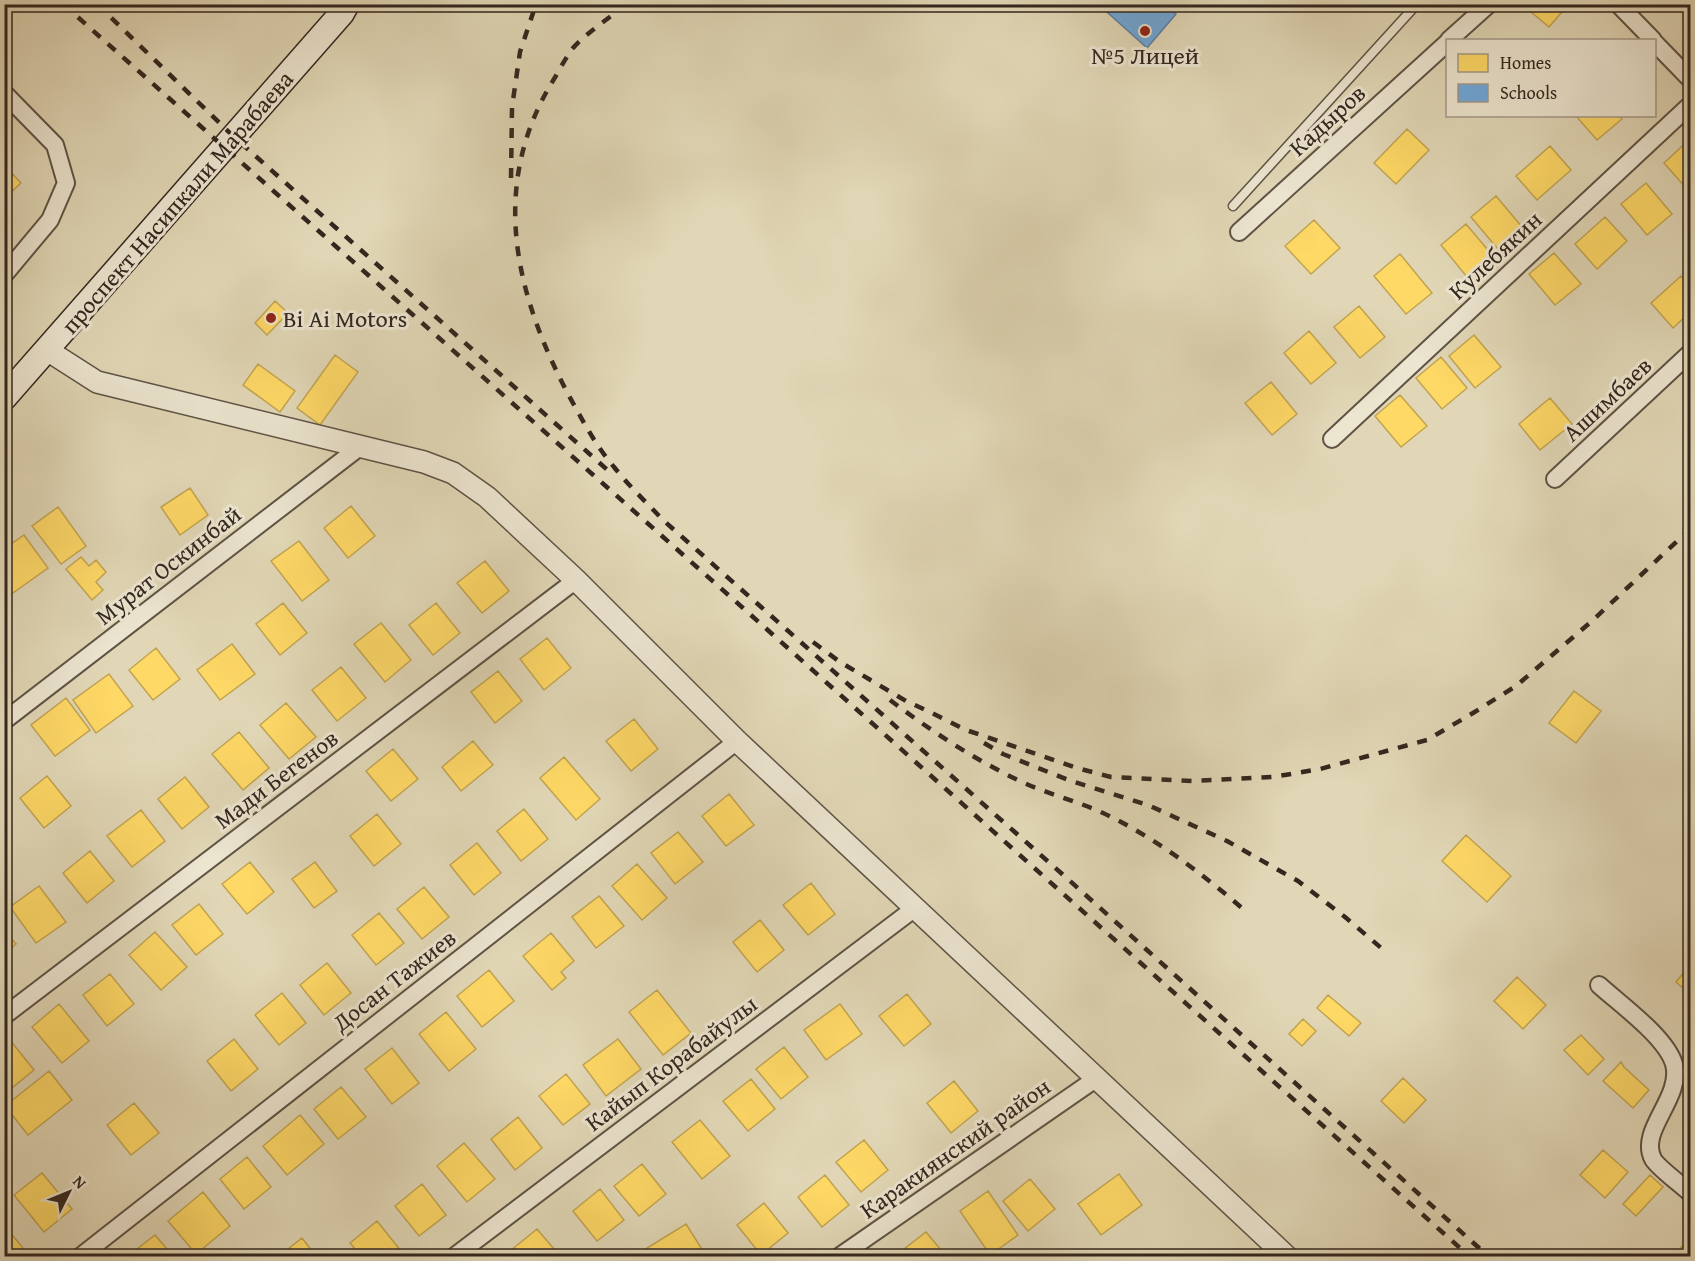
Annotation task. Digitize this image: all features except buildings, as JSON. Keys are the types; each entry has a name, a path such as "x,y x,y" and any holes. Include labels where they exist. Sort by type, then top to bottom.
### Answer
{"main road":[{"name":"проспект Насипкали Марабаева","path":"4,398 342,13 347,4"}],"street":[{"name":"Кадыров","path":"1450,39 1489,4"},
{"path":"1618,4 1652,39"},
{"name":"Кадыров","path":"1239,232 1446,43"},
{"path":"1656,43 1690,78"},
{"path":"4,93 55,146 66,183 51,220 4,275"},
{"name":"Кулебякин","path":"1332,440 1690,105"},
{"path":"47,350 97,382 424,462 453,473 487,496 576,580 737,741 1287,1257"},
{"name":"Ашимбаев","path":"1556,479 1690,353"},
{"name":"Мурат Оскинбай","path":"4,721 361,446"},
{"name":"Мади Бегенов","path":"4,1016 576,580"},
{"name":"Досан Тажиев","path":"81,1257 737,741"},
{"name":"Кайып Корабайулы","path":"455,1257 915,908"},
{"path":"1599,985 1664,1043 1674,1065 1674,1088 1649,1141 1653,1160 1690,1193"},
{"name":"Каракиянский район","path":"840,1257 1096,1078"}],"lane":[{"path":"1233,206 1418,4"}],"railway":[{"path":"63,4 1469,1256"},
{"path":"97,4 233,136 612,474"},
{"path":"511,178 512,107 520,52 536,4"},
{"path":"626,4 573,48 554,79 534,118 521,158 516,198 516,237 523,277 534,316 549,355 568,394 607,459 663,520 1488,1256"},
{"path":"813,642 840,662 906,701 966,730 1077,768 1111,777 1192,781 1273,777 1320,769 1427,740 1473,713 1516,686 1592,621 1690,529"},
{"path":"890,700 921,723 987,764 1032,786 1122,822 1193,868 1242,908"},
{"path":"984,743 1003,754 1071,781 1148,805 1227,841 1298,881 1387,953"}],"place":[{"name":"№5 Лицей","path":"1145,31"},
{"name":"Bi Ai Motors","path":"271,318"}]}
